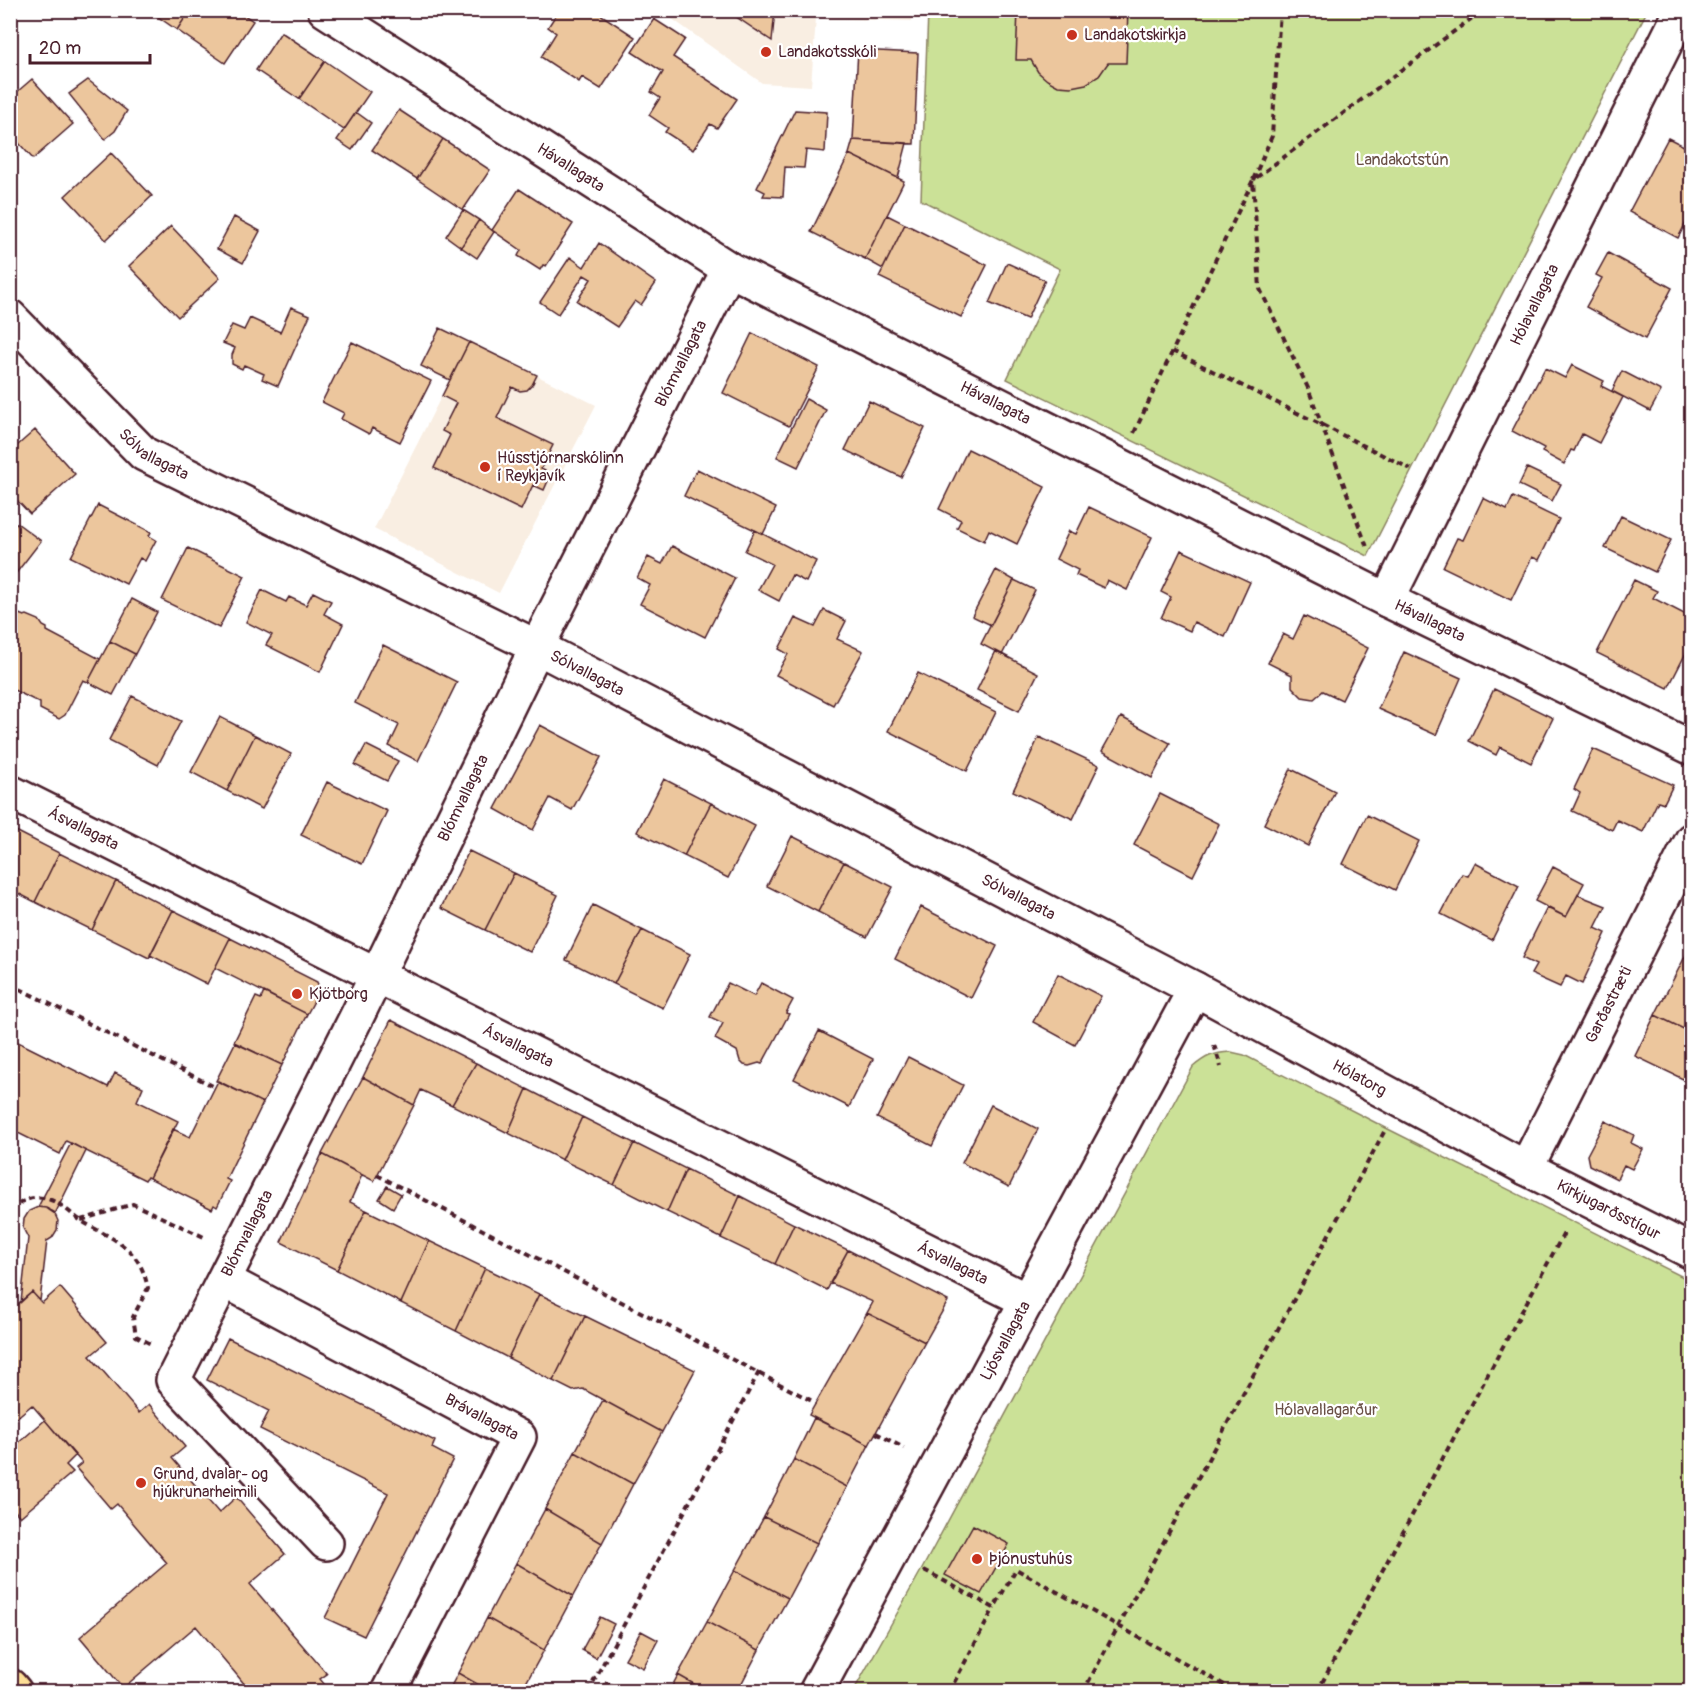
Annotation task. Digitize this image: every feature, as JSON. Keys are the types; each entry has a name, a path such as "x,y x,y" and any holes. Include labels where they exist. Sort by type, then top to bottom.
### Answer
{"main road":[{"path":"10,1686 15,1692"}],"street":[{"name":"Hávallagata","path":"326,10 729,269 1386,600 1692,748"},
{"name":"Hólavallagata","path":"1386,600 1683,10"},
{"name":"Blómvallagata","path":"326,1544 173,1380 376,976 537,647 729,269"},
{"name":"Sólvallagata","path":"10,317 144,454 537,647 1195,989"},
{"name":"Ásvallagata","path":"10,792 1028,1301"},
{"name":"Garðastræti","path":"1526,1168 1692,840"},
{"name":"Hólatorg","path":"1195,989 1526,1168"},
{"name":"Ljósvallagata","path":"816,1692 1195,989"},
{"name":"Kirkjugarðsstígur","path":"1526,1168 1692,1252"},
{"name":"Brávallagata","path":"231,1266 519,1437 388,1692"}],"path":[{"path":"1132,436 1272,136 1280,10"},
{"path":"1253,180 1483,10"},
{"path":"1253,180 1260,289 1308,388 1368,548"},
{"path":"1172,351 1444,485"},
{"path":"10,984 215,1087"},
{"path":"1214,1045 1221,1067"},
{"path":"1083,1692 1402,1101"},
{"path":"377,1175 816,1402"},
{"path":"10,1206 13,1208 32,1198 42,1197 60,1205 125,1246 142,1266 148,1288 133,1317 136,1336 183,1362"},
{"path":"81,1220 133,1204 231,1266"},
{"path":"1317,1692 1564,1233"},
{"path":"588,1692 759,1372"},
{"path":"876,1433 912,1452"},
{"path":"922,1569 994,1608"},
{"path":"949,1692 1016,1569 1237,1692"}],"shaded area":[{"name":"Landakotsskóli","path":"661,11 912,11 912,21 816,18 811,86 762,83"},
{"name":"Hússtjórnarskólinn í Reykjavík","path":"469,342 596,405 499,593 374,529"}],"green space":[{"name":"Landakotstún","path":"905,11 1647,11 1368,556 1007,379 1060,269 921,200 928,12"},
{"name":"Hólavallagarður","path":"1231,1052 1244,1055 1691,1281 1691,1691 853,1692 922,1569 1193,1067 1210,1056"}],"building":[{"path":"148,10 190,10 177,30"},
{"path":"190,10 237,10 253,21 225,63 177,30"},
{"path":"559,10 594,10 635,37 601,89 582,77 579,82 541,57 556,33 548,27"},
{"path":"726,10 775,10 772,41"},
{"name":"Landakotskirkja","path":"1018,10 1128,10 1126,63 1108,63 1099,76 1086,84 1071,87 1058,86 1038,72 1031,60 1016,60"},
{"path":"654,19 685,39 673,57 737,99 717,128 710,124 693,150 665,132 668,128 649,115 660,98 651,92 663,72 632,52"},
{"path":"281,32 325,61 299,99 256,70"},
{"path":"858,50 918,53 914,144 853,140"},
{"path":"325,61 370,92 344,130 299,99"},
{"path":"32,79 73,124 33,159 10,133 10,98"},
{"path":"88,80 127,111 115,131 105,139 69,94"},
{"path":"399,110 443,139 417,179 372,150"},
{"path":"795,110 827,112 825,152 806,150 804,168 785,167 783,197 763,196 765,192 757,188"},
{"path":"356,112 371,123 352,150 337,140"},
{"path":"1668,138 1692,150 1692,211 1678,238 1629,212"},
{"path":"443,139 490,170 463,210 417,179"},
{"path":"853,140 907,143 898,178 849,154"},
{"path":"111,153 152,196 106,240 65,196"},
{"path":"849,154 904,181 865,259 811,232"},
{"path":"519,189 573,224 546,266 543,265 540,270 518,256 521,250 492,230"},
{"path":"463,210 479,220 461,247 446,236"},
{"path":"887,215 905,224 883,269 865,259"},
{"path":"234,217 260,231 243,263 217,249"},
{"path":"479,220 494,232 477,258 461,247"},
{"path":"905,224 987,265 961,317 879,277"},
{"path":"171,226 220,278 178,317 129,266"},
{"path":"599,243 656,283 641,305 635,301 617,327 577,301 591,279 584,275 558,314 540,302 570,257 584,267"},
{"path":"1608,253 1672,288 1645,339 1586,307 1602,278 1596,275"},
{"path":"1007,263 1045,280 1027,319 989,303"},
{"path":"291,307 310,315 278,386 262,379 264,374 244,365 242,369 232,364 235,348 223,343 232,325 244,330 250,318 280,332"},
{"path":"440,328 469,342 450,380 421,366"},
{"path":"752,333 819,367 789,426 723,393"},
{"path":"352,342 431,381 400,442 372,428 369,434 341,419 344,413 322,402"},
{"path":"469,342 537,375 527,390 520,391 512,387 497,418 553,445 541,469 551,474 544,490 533,485 521,510 434,468 450,435 442,431 456,403 442,396"},
{"path":"1572,365 1604,381 1601,386 1623,397 1599,443 1582,434 1574,451 1571,450 1564,464 1542,452 1544,448 1512,431 1545,368 1565,378"},
{"path":"1622,371 1661,391 1650,411 1612,391"},
{"path":"806,399 826,410 798,467 777,457"},
{"path":"869,401 925,428 901,477 845,450"},
{"path":"35,430 75,474 30,514 10,493 10,452"},
{"path":"968,449 1045,487 1017,544 989,530 984,541 957,528 961,520 939,509"},
{"path":"1527,468 1561,484 1552,501 1519,485"},
{"path":"697,469 776,508 763,534 684,496"},
{"path":"1513,497 1559,519 1539,560 1532,557 1511,600 1443,567 1457,538 1463,540 1483,498 1507,510"},
{"path":"98,505 151,532 149,536 156,540 145,561 140,558 126,584 71,557"},
{"path":"1089,507 1152,537 1127,590 1107,580 1104,588 1076,575 1078,570 1056,559 1069,531 1076,534"},
{"path":"1621,516 1671,540 1655,572 1605,548"},
{"path":"17,523 41,541 10,581 10,532"},
{"path":"755,530 816,561 806,582 792,575 779,601 758,590 772,564 745,551"},
{"path":"672,546 735,578 705,637 640,604 650,585 637,578 648,557 662,564"},
{"path":"188,548 245,576 219,628 162,600"},
{"path":"1181,550 1250,582 1225,637 1194,622 1190,631 1161,618 1171,597 1161,592"},
{"path":"996,570 1014,580 991,625 972,616"},
{"path":"1014,580 1035,590 1002,655 981,644"},
{"path":"1634,580 1657,591 1653,598 1692,618 1692,655 1686,653 1668,688 1597,653"},
{"path":"262,590 286,602 289,597 306,605 313,592 331,601 324,614 343,624 320,672 266,645 272,635 246,622"},
{"path":"132,599 157,612 135,654 110,641"},
{"path":"824,610 846,621 837,639 863,651 833,705 776,675 788,654 779,649 795,618 815,627"},
{"path":"19,614 39,620 47,631 100,659 88,682 83,680 65,715 59,719 40,709 40,703 14,690 10,691 10,631"},
{"path":"1304,616 1368,648 1342,700 1323,691 1314,699 1302,697 1292,687 1292,675 1268,663 1283,634 1293,639"},
{"path":"110,641 135,654 113,695 88,682"},
{"path":"383,645 457,682 418,761 389,746 399,725 355,703"},
{"path":"996,651 1038,673 1019,711 977,690"},
{"path":"1404,652 1461,678 1436,735 1378,709"},
{"path":"918,673 996,712 967,771 888,731"},
{"path":"1494,689 1553,718 1531,763 1500,747 1496,755 1469,741"},
{"path":"132,696 181,721 158,765 109,740"},
{"path":"220,717 255,735 227,791 191,772"},
{"path":"1121,717 1170,743 1152,778 1102,751"},
{"path":"540,725 601,757 572,810 550,798 533,830 495,809"},
{"path":"255,735 291,754 262,809 227,791"},
{"path":"1039,737 1099,765 1073,819 1013,791"},
{"path":"366,745 398,761 387,781 355,765"},
{"path":"1593,749 1673,785 1664,803 1658,801 1643,832 1617,820 1612,830 1572,811 1580,793 1574,789"},
{"path":"1291,769 1335,791 1308,846 1264,824"},
{"path":"664,779 711,803 684,856 637,832"},
{"path":"327,782 387,811 362,864 301,835"},
{"path":"1160,794 1219,824 1193,876 1134,845"},
{"path":"711,803 755,826 728,878 684,856"},
{"path":"1367,815 1419,841 1395,890 1343,864"},
{"path":"10,828 59,853 35,902 10,889"},
{"path":"792,836 844,862 818,912 767,886"},
{"path":"469,851 514,873 485,930 441,908"},
{"path":"59,853 116,881 92,930 35,902"},
{"path":"844,862 893,887 867,937 818,912"},
{"path":"1475,863 1519,886 1492,940 1441,914 1462,874 1468,876"},
{"path":"1553,867 1584,883 1566,917 1535,901"},
{"path":"514,873 558,895 530,952 485,930"},
{"path":"116,881 173,910 149,958 92,930"},
{"path":"1578,895 1606,906 1595,928 1606,933 1582,984 1566,976 1560,987 1531,974 1536,965 1522,958 1547,908 1566,917"},
{"path":"593,905 642,930 614,984 566,960"},
{"path":"921,907 997,946 971,998 895,959"},
{"path":"173,910 230,938 207,984 150,955"},
{"path":"642,930 690,954 663,1008 614,984"},
{"path":"230,938 317,982 320,990 307,1014 215,968"},
{"path":"1692,943 1692,1033 1655,1015"},
{"path":"1058,974 1101,996 1075,1045 1033,1022"},
{"path":"728,983 754,996 761,983 793,1000 786,1013 789,1014 762,1064 744,1065 737,1051 715,1039 723,1023 710,1017"},
{"path":"264,992 307,1014 282,1065 234,1042 256,997 261,999"},
{"path":"1655,1015 1692,1033 1692,1063 1683,1079 1635,1056"},
{"path":"391,1020 476,1063 452,1105 421,1090 414,1105 363,1077"},
{"path":"819,1031 873,1059 849,1107 794,1079"},
{"path":"10,1038 108,1087 115,1073 143,1087 137,1101 178,1121 149,1178 145,1180 66,1141 60,1154 10,1129"},
{"path":"235,1043 282,1065 263,1103 216,1081"},
{"path":"908,1057 963,1085 932,1146 877,1118"},
{"path":"476,1063 527,1089 508,1133 452,1105"},
{"path":"363,1077 414,1105 374,1181 322,1154"},
{"path":"218,1081 263,1103 226,1179 230,1181 217,1207 214,1205 212,1209 149,1178 173,1129 190,1137"},
{"path":"527,1089 582,1117 562,1160 508,1133"},
{"path":"991,1105 1038,1129 1009,1187 962,1163"},
{"path":"582,1117 634,1143 614,1185 562,1160"},
{"path":"1605,1121 1634,1135 1631,1143 1643,1149 1632,1169 1624,1165 1617,1179 1589,1165 1587,1155"},
{"path":"71,1143 86,1151 55,1214 46,1208 38,1207"},
{"path":"634,1143 686,1169 667,1212 614,1185"},
{"path":"322,1154 362,1175 350,1202 366,1210 337,1270 281,1242"},
{"path":"686,1169 740,1196 721,1238 667,1212"},
{"path":"387,1186 401,1194 393,1208 379,1199"},
{"path":"740,1196 794,1224 775,1264 721,1238"},
{"path":"38,1207 54,1212 58,1221 57,1230 47,1241 40,1301 32,1292 21,1302 28,1238 23,1228 24,1219 29,1211"},
{"path":"366,1210 429,1241 401,1303 337,1270"},
{"path":"794,1224 848,1250 827,1290 775,1264"},
{"path":"429,1241 485,1268 456,1331 401,1303"},
{"path":"848,1250 948,1301 925,1342 867,1313 873,1302 830,1283"},
{"path":"485,1268 539,1294 508,1358 456,1331"},
{"name":"Grund, dvalar- og hjúkrunarheimili","path":"60,1287 107,1342 90,1356 139,1413 149,1404 185,1447 172,1458 219,1513 236,1497 285,1554 250,1584 327,1674 320,1679 328,1689 325,1692 251,1692 196,1626 123,1688 80,1637 167,1563 117,1504 111,1509 76,1468 82,1463 32,1405 10,1423 10,1301 15,1306 32,1292 42,1303"},
{"path":"539,1294 585,1316 553,1381 508,1358"},
{"path":"867,1313 925,1342 869,1445 809,1415"},
{"path":"585,1316 695,1370 662,1432 583,1389 573,1391 553,1381"},
{"path":"228,1338 435,1441 432,1448 453,1459 364,1636 325,1618 388,1493 260,1429 269,1411 207,1380"},
{"path":"603,1400 662,1432 633,1484 575,1452"},
{"path":"814,1418 869,1445 847,1487 794,1459"},
{"path":"45,1420 75,1456 66,1465 73,1472 20,1517 10,1505 10,1450"},
{"path":"575,1452 633,1484 602,1543 545,1509"},
{"path":"794,1459 847,1487 817,1543 764,1517"},
{"path":"545,1509 602,1543 573,1596 516,1563"},
{"path":"764,1517 817,1543 788,1598 735,1570"},
{"name":"Þjónustuhús","path":"973,1525 1009,1544 981,1594 945,1575"},
{"path":"516,1563 573,1596 544,1650 487,1618"},
{"path":"735,1570 788,1598 759,1650 707,1622"},
{"path":"600,1617 614,1624 596,1658 582,1650"},
{"path":"487,1618 544,1650 521,1692 491,1692 458,1673"},
{"path":"707,1622 759,1650 737,1692 708,1692 678,1675"},
{"path":"641,1631 658,1640 643,1668 625,1659"},
{"path":"458,1673 491,1692 448,1692"},
{"path":"678,1675 708,1692 669,1692"},
{"path":"606,1682 624,1692 600,1692"}],"place":[{"name":"Landakotskirkja","path":"1072,35"},
{"name":"Landakotsskóli","path":"766,52"},
{"name":"Hússtjórnarskólinn í Reykjavík","path":"485,467"},
{"name":"Kjötborg","path":"297,994"},
{"name":"Grund, dvalar- og hjúkrunarheimili","path":"141,1483"},
{"name":"Þjónustuhús","path":"977,1559"}]}
